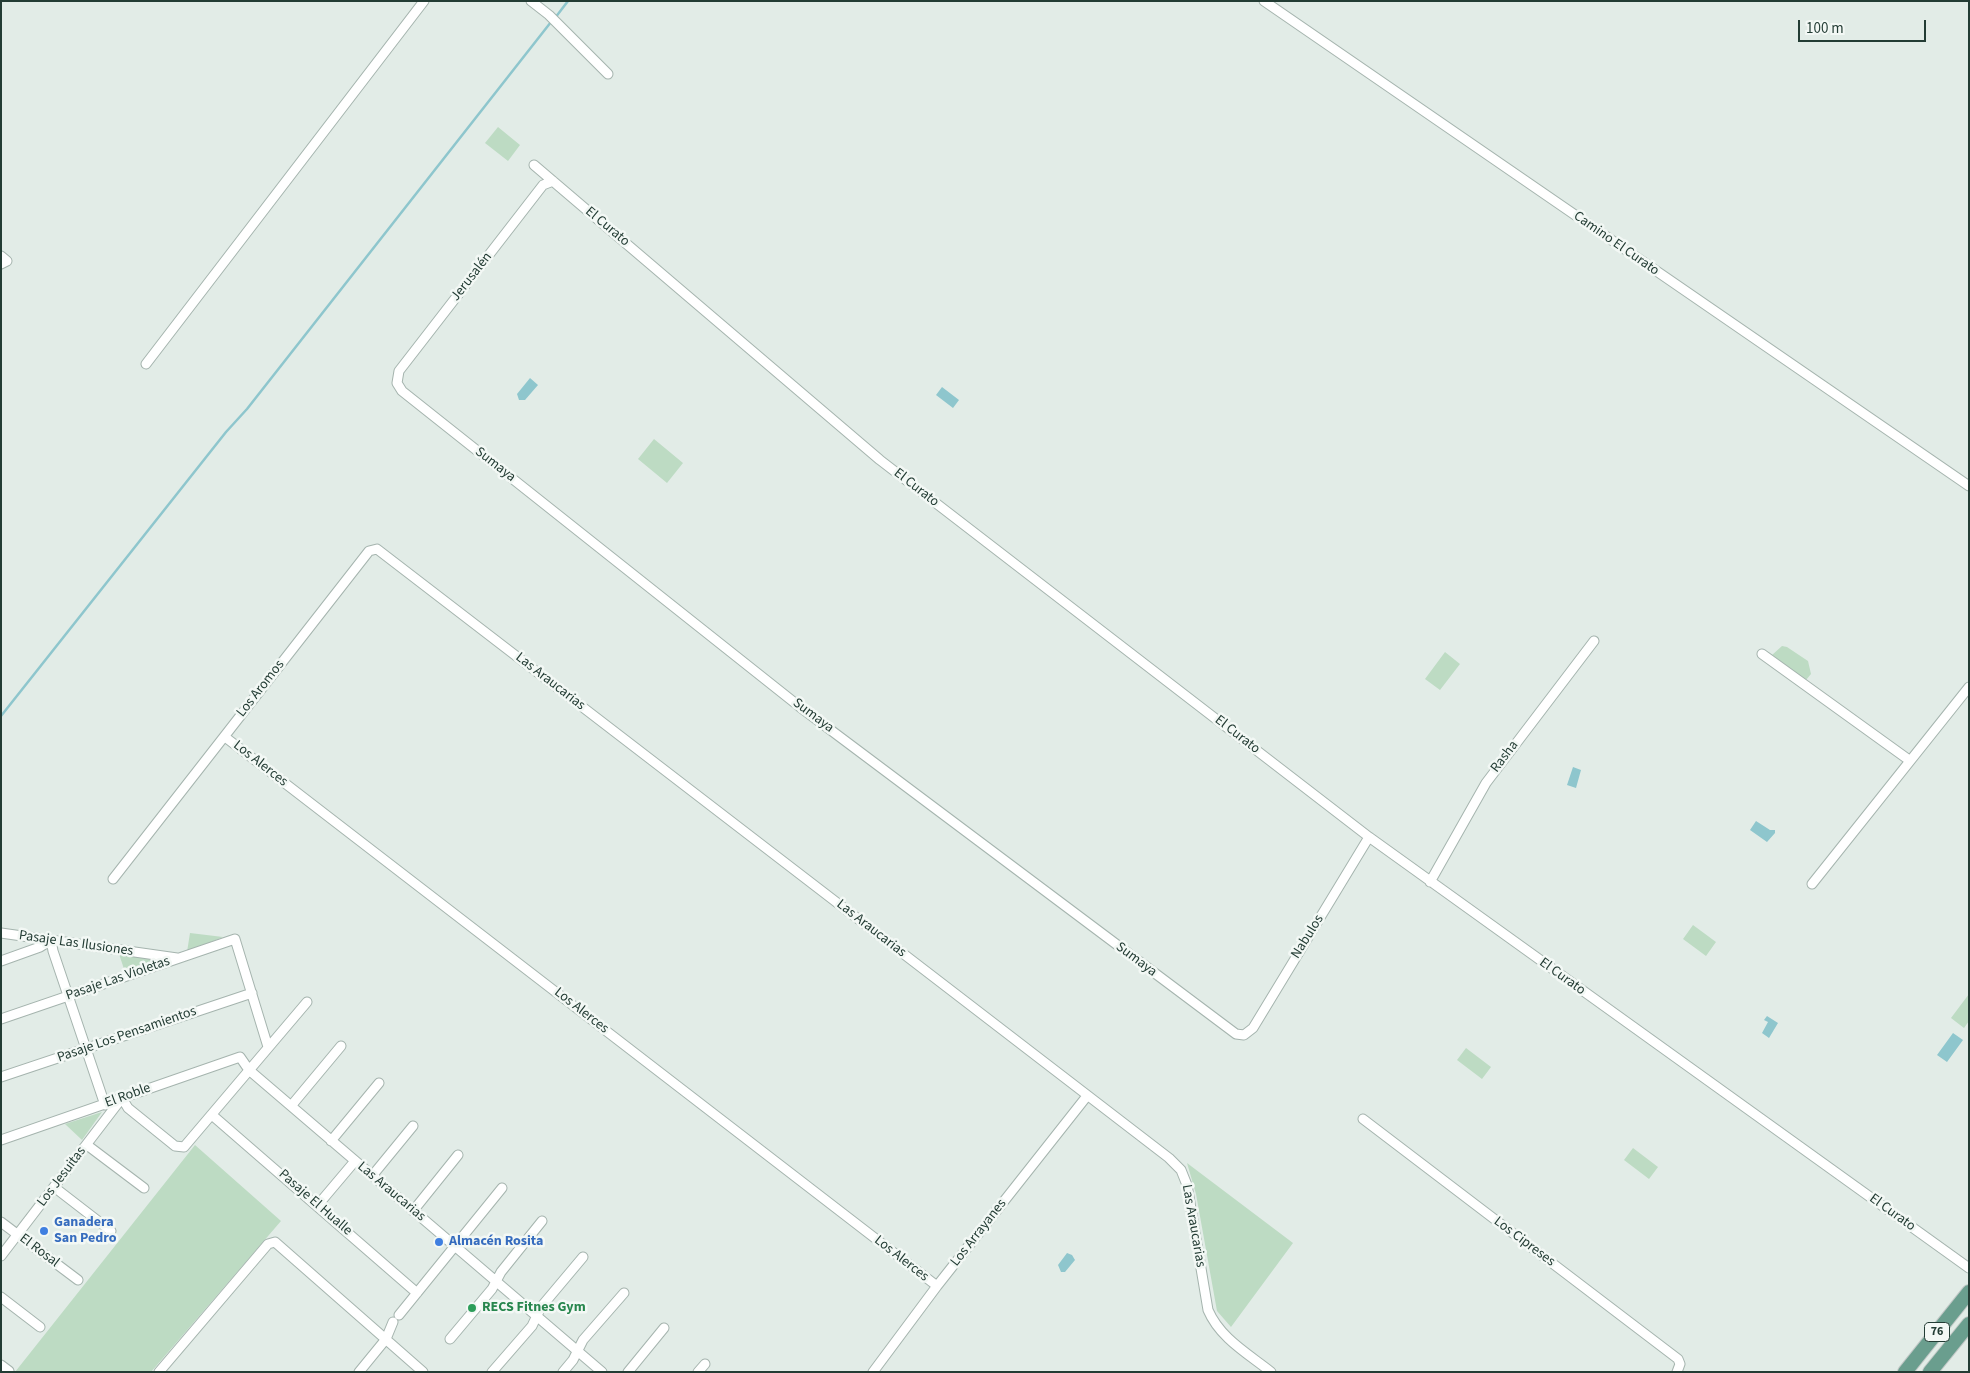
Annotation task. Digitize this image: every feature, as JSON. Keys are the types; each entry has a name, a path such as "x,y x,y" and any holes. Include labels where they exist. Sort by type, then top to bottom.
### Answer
{"main road":[{"name":"76","path":"1905,1372 1969,1292"},
{"name":"76","path":"1930,1372 1969,1324"}],"street":[{"path":"146,364 424,1"},
{"path":"531,1 548,15 608,74"},
{"name":"Camino El Curato","path":"1264,1 1969,486"},
{"name":"El Curato","path":"534,166 880,460 1370,838 1969,1268"},
{"name":"Jerusalén","path":"396,379 399,371 543,185 553,181"},
{"name":"Sumaya","path":"396,379 402,391 800,706 1232,1032 1244,1035"},
{"name":"Los Aromos","path":"113,879 369,551 374,549"},
{"name":"Las Araucarias","path":"374,549 1169,1158 1181,1170 1187,1185 1208,1310 1212,1320 1221,1334 1271,1372"},
{"name":"Rasha","path":"1430,882 1486,783 1594,641"},
{"path":"1762,654 1909,760"},
{"path":"1812,884 1969,687"},
{"name":"Los Alerces","path":"224,736 936,1286"},
{"name":"Nabulos","path":"1244,1035 1253,1028 1370,838"},
{"name":"Pasaje Las Ilusiones","path":"1,933 180,958"},
{"name":"Pasaje Las Violetas","path":"1,1019 235,939 252,993"},
{"path":"1,961 40,947 51,940 53,951 105,1105"},
{"path":"252,993 268,1047"},
{"name":"Pasaje Los Pensamientos","path":"1,1077 252,993"},
{"path":"122,1098 128,1108 175,1146 184,1147 307,1002"},
{"path":"291,1106 341,1046"},
{"name":"El Roble","path":"1,1140 240,1057 249,1070"},
{"name":"Las Araucarias","path":"249,1070 602,1372"},
{"path":"331,1140 380,1083"},
{"name":"Los Arrayanes","path":"873,1372 936,1286 1087,1096"},
{"name":"Los Jesuitas","path":"1,1256 122,1098"},
{"name":"Pasaje El Hualle","path":"212,1114 417,1292"},
{"name":"Los Cipreses","path":"1363,1119 1678,1359 1678,1370"},
{"path":"372,1176 413,1126"},
{"path":"87,1145 144,1188"},
{"path":"413,1211 458,1155"},
{"path":"317,1206 355,1161"},
{"path":"54,1187 111,1231"},
{"path":"399,1314 502,1188"},
{"path":"450,1339 542,1221"},
{"name":"El Rosal","path":"1,1222 78,1280"},
{"path":"159,1372 268,1244 275,1242 423,1372"},
{"path":"492,1372 532,1326 541,1307 583,1257"},
{"path":"563,1372 583,1340 624,1294"},
{"path":"1,1297 40,1327"},
{"path":"360,1372 386,1339 393,1322"},
{"path":"628,1372 664,1328"},
{"path":"698,1372 705,1364"}],"green space":[{"path":"498,127 520,145 508,161 485,143"},
{"path":"654,439 683,463 667,483 638,459"},
{"path":"1782,646 1787,647 1808,661 1811,674 1806,680 1772,655"},
{"path":"1445,652 1460,664 1440,690 1425,679"},
{"path":"1693,925 1716,942 1706,956 1683,939"},
{"path":"190,933 223,937 187,952"},
{"path":"119,954 161,960 125,972"},
{"path":"1969,994 1969,1021 1964,1028 1951,1018"},
{"path":"1466,1048 1491,1067 1482,1079 1457,1060"},
{"path":"102,1112 82,1140 65,1124"},
{"path":"195,1145 281,1221 151,1372 15,1372"},
{"path":"1633,1148 1658,1167 1649,1179 1624,1160"},
{"path":"1187,1163 1293,1243 1231,1327 1217,1311 1196,1194"}],"water":[{"path":"530,378 538,385 525,400 519,400 517,394"},
{"path":"942,387 959,400 953,408 936,395"},
{"path":"1573,767 1581,770 1576,788 1567,785"},
{"path":"1756,821 1770,830 1775,830 1775,833 1767,842 1750,830"},
{"path":"1767,1016 1778,1023 1769,1038 1762,1033 1768,1022 1764,1020"},
{"path":"1953,1033 1963,1040 1947,1062 1937,1055"},
{"path":"1067,1253 1072,1255 1075,1260 1065,1272 1061,1272 1058,1265"}],"waterway":[{"path":"555,18 568,1"},
{"path":"1,716 226,432 247,409 551,22"}],"place":[{"name":"Ganadera San Pedro","path":"44,1231"},
{"name":"Almacén Rosita","path":"439,1242"},
{"name":"RECS Fitnes Gym","path":"472,1308"}]}
